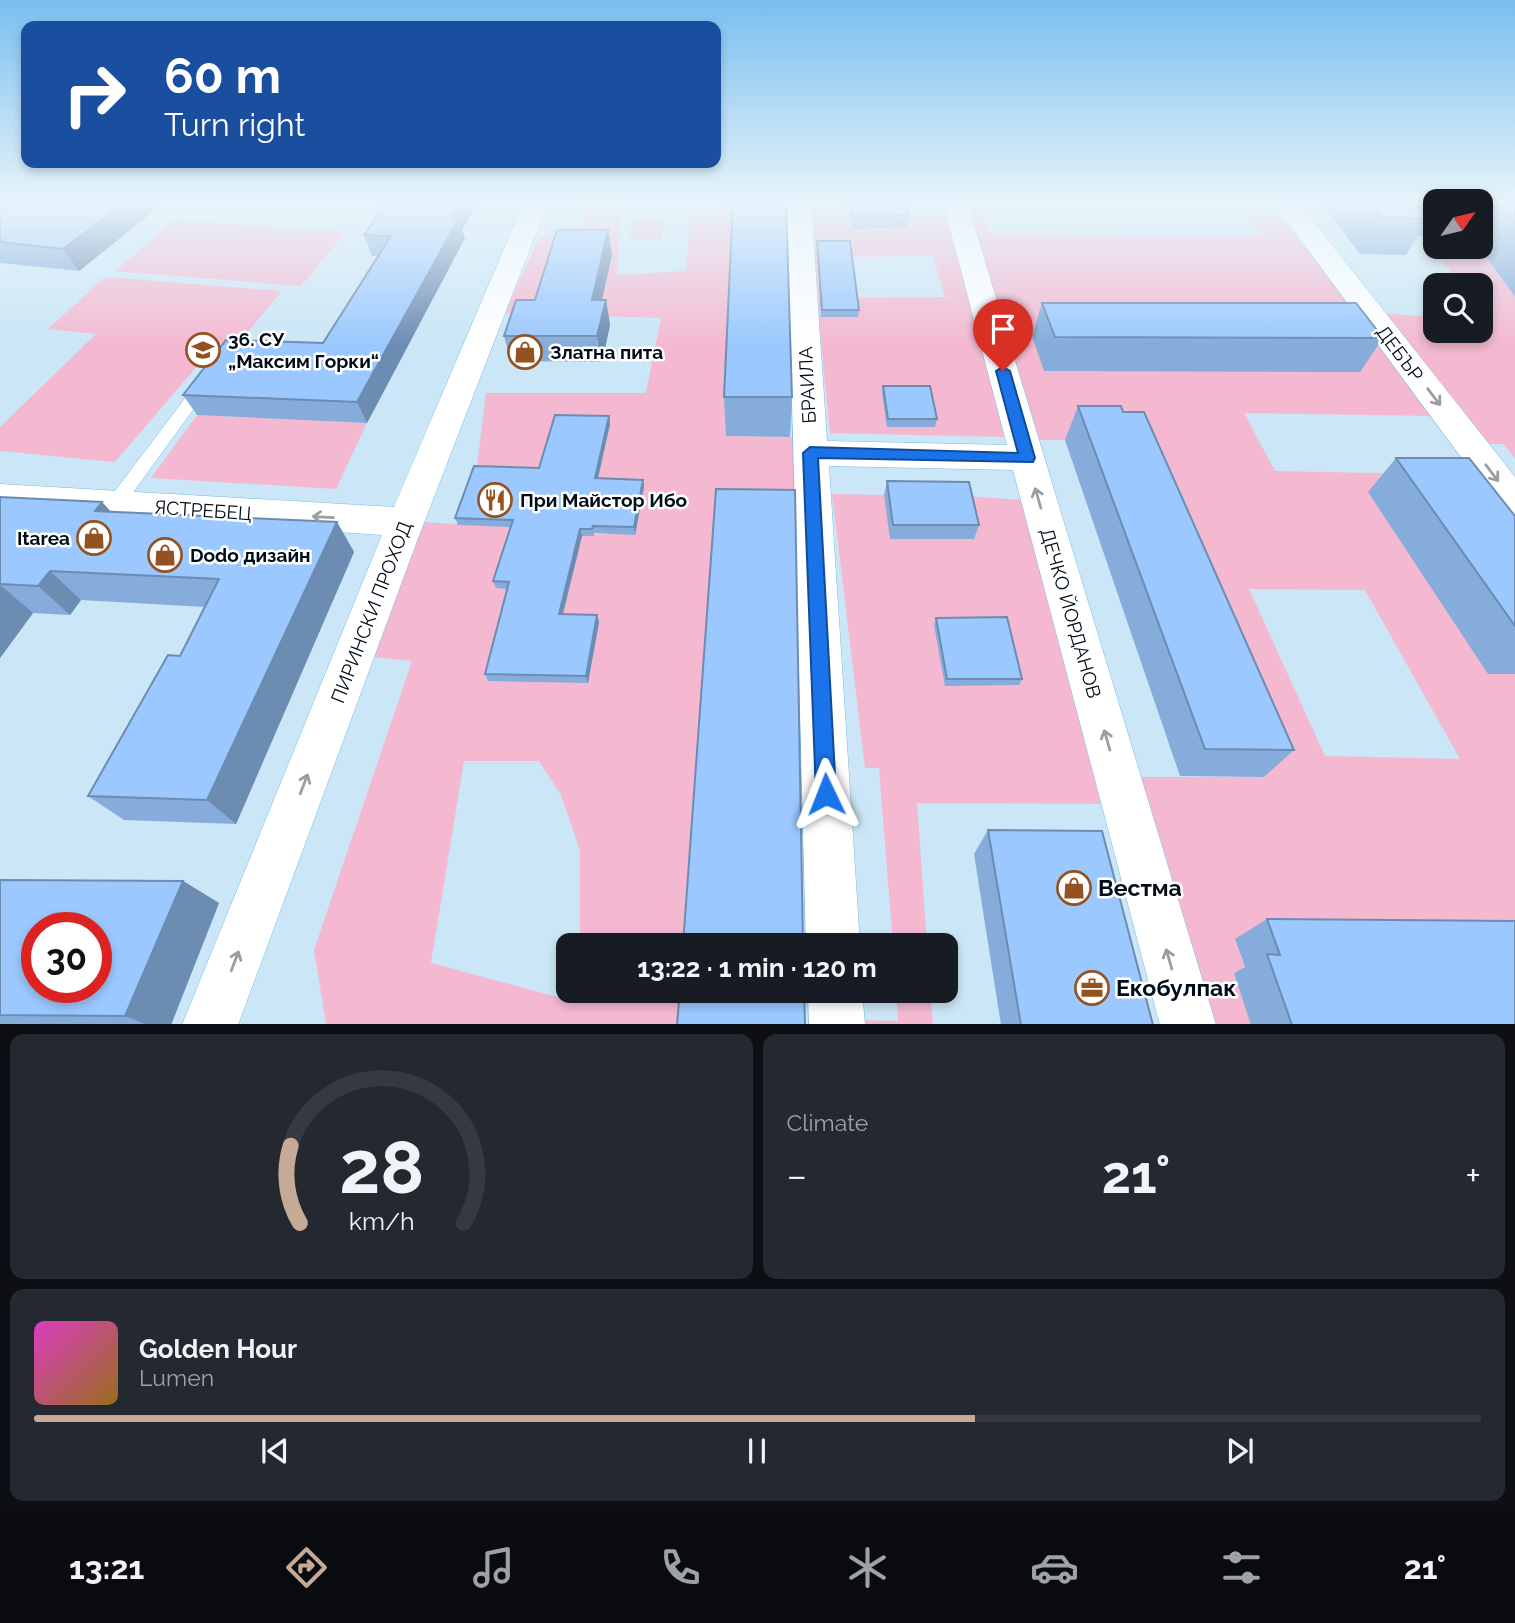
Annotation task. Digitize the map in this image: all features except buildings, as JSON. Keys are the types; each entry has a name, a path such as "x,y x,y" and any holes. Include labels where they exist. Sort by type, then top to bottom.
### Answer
{"street":[{"name":"ПИРИНСКИ ПРОХОД","path":"210,1024 406,522 517,250"},
{"name":"БРАИЛА","path":"801,250 832,933"},
{"name":"ДЕЧКО ЙОРДАНОВ","path":"968,250 1188,1024"},
{"name":"ДЕБЪР","path":"1322,250 1515,503"},
{"path":"810,453 1027,458"},
{"name":"ЯСТРЕБЕЦ","path":"0,497 406,522"},
{"path":"835,1003 836,1024"}],"lane":[{"path":"115,504 207,380"}],"shaded area":[{"path":"140,250 331,250 301,286 116,271"},
{"path":"534,250 619,250 617,275 686,271 688,250 733,250 726,436 796,437 796,529 719,528 691,933 580,933 580,850 561,795 539,761 464,761 431,963 556,997 556,1003 686,1003 685,1024 326,1024 314,950 412,661 374,657 419,522 515,527 514,534 635,534 644,488 476,474 486,393 646,393 661,318 504,313"},
{"path":"812,250 959,250 1004,437 830,433","holes":["933,256 945,297 857,298 850,257"]},
{"path":"981,250 1307,250 1437,416 1244,413 1275,471 1471,475 1515,535 1515,941 1235,940 1247,973 1235,973 1251,1024 1215,1024 1137,777 1263,777 1106,440 1039,440","holes":["1249,589 1365,590 1460,759 1325,756"]},
{"path":"1441,259 1488,259 1515,297 1515,459 1504,444 1479,444 1379,313 1423,316 1423,343 1493,343 1493,273 1452,273"},
{"path":"105,277 282,291 237,345 217,343 115,462 0,451 0,427 96,334 48,329"},
{"path":"197,415 367,423 336,489 151,478"},
{"path":"832,494 884,495 891,539 974,539 965,496 1022,500 1101,804 917,803 926,933 892,933 879,768 865,768"},
{"path":"897,1003 931,1003 933,1024 857,1024 857,1020 898,1021"}],"place":[{"name":"36. СУ „Максим Горки“","path":"203,350"},
{"name":"Златна пита","path":"525,352"},
{"name":"При Майстор Ибо","path":"495,500"},
{"name":"Itarea","path":"94,538"},
{"name":"Dodo дизайн","path":"165,555"},
{"name":"Вестма","path":"1074,888"},
{"name":"Екобулпак","path":"1092,988"}],"route":[{"path":"826,794 810,453 1027,458 1003,371"}]}
